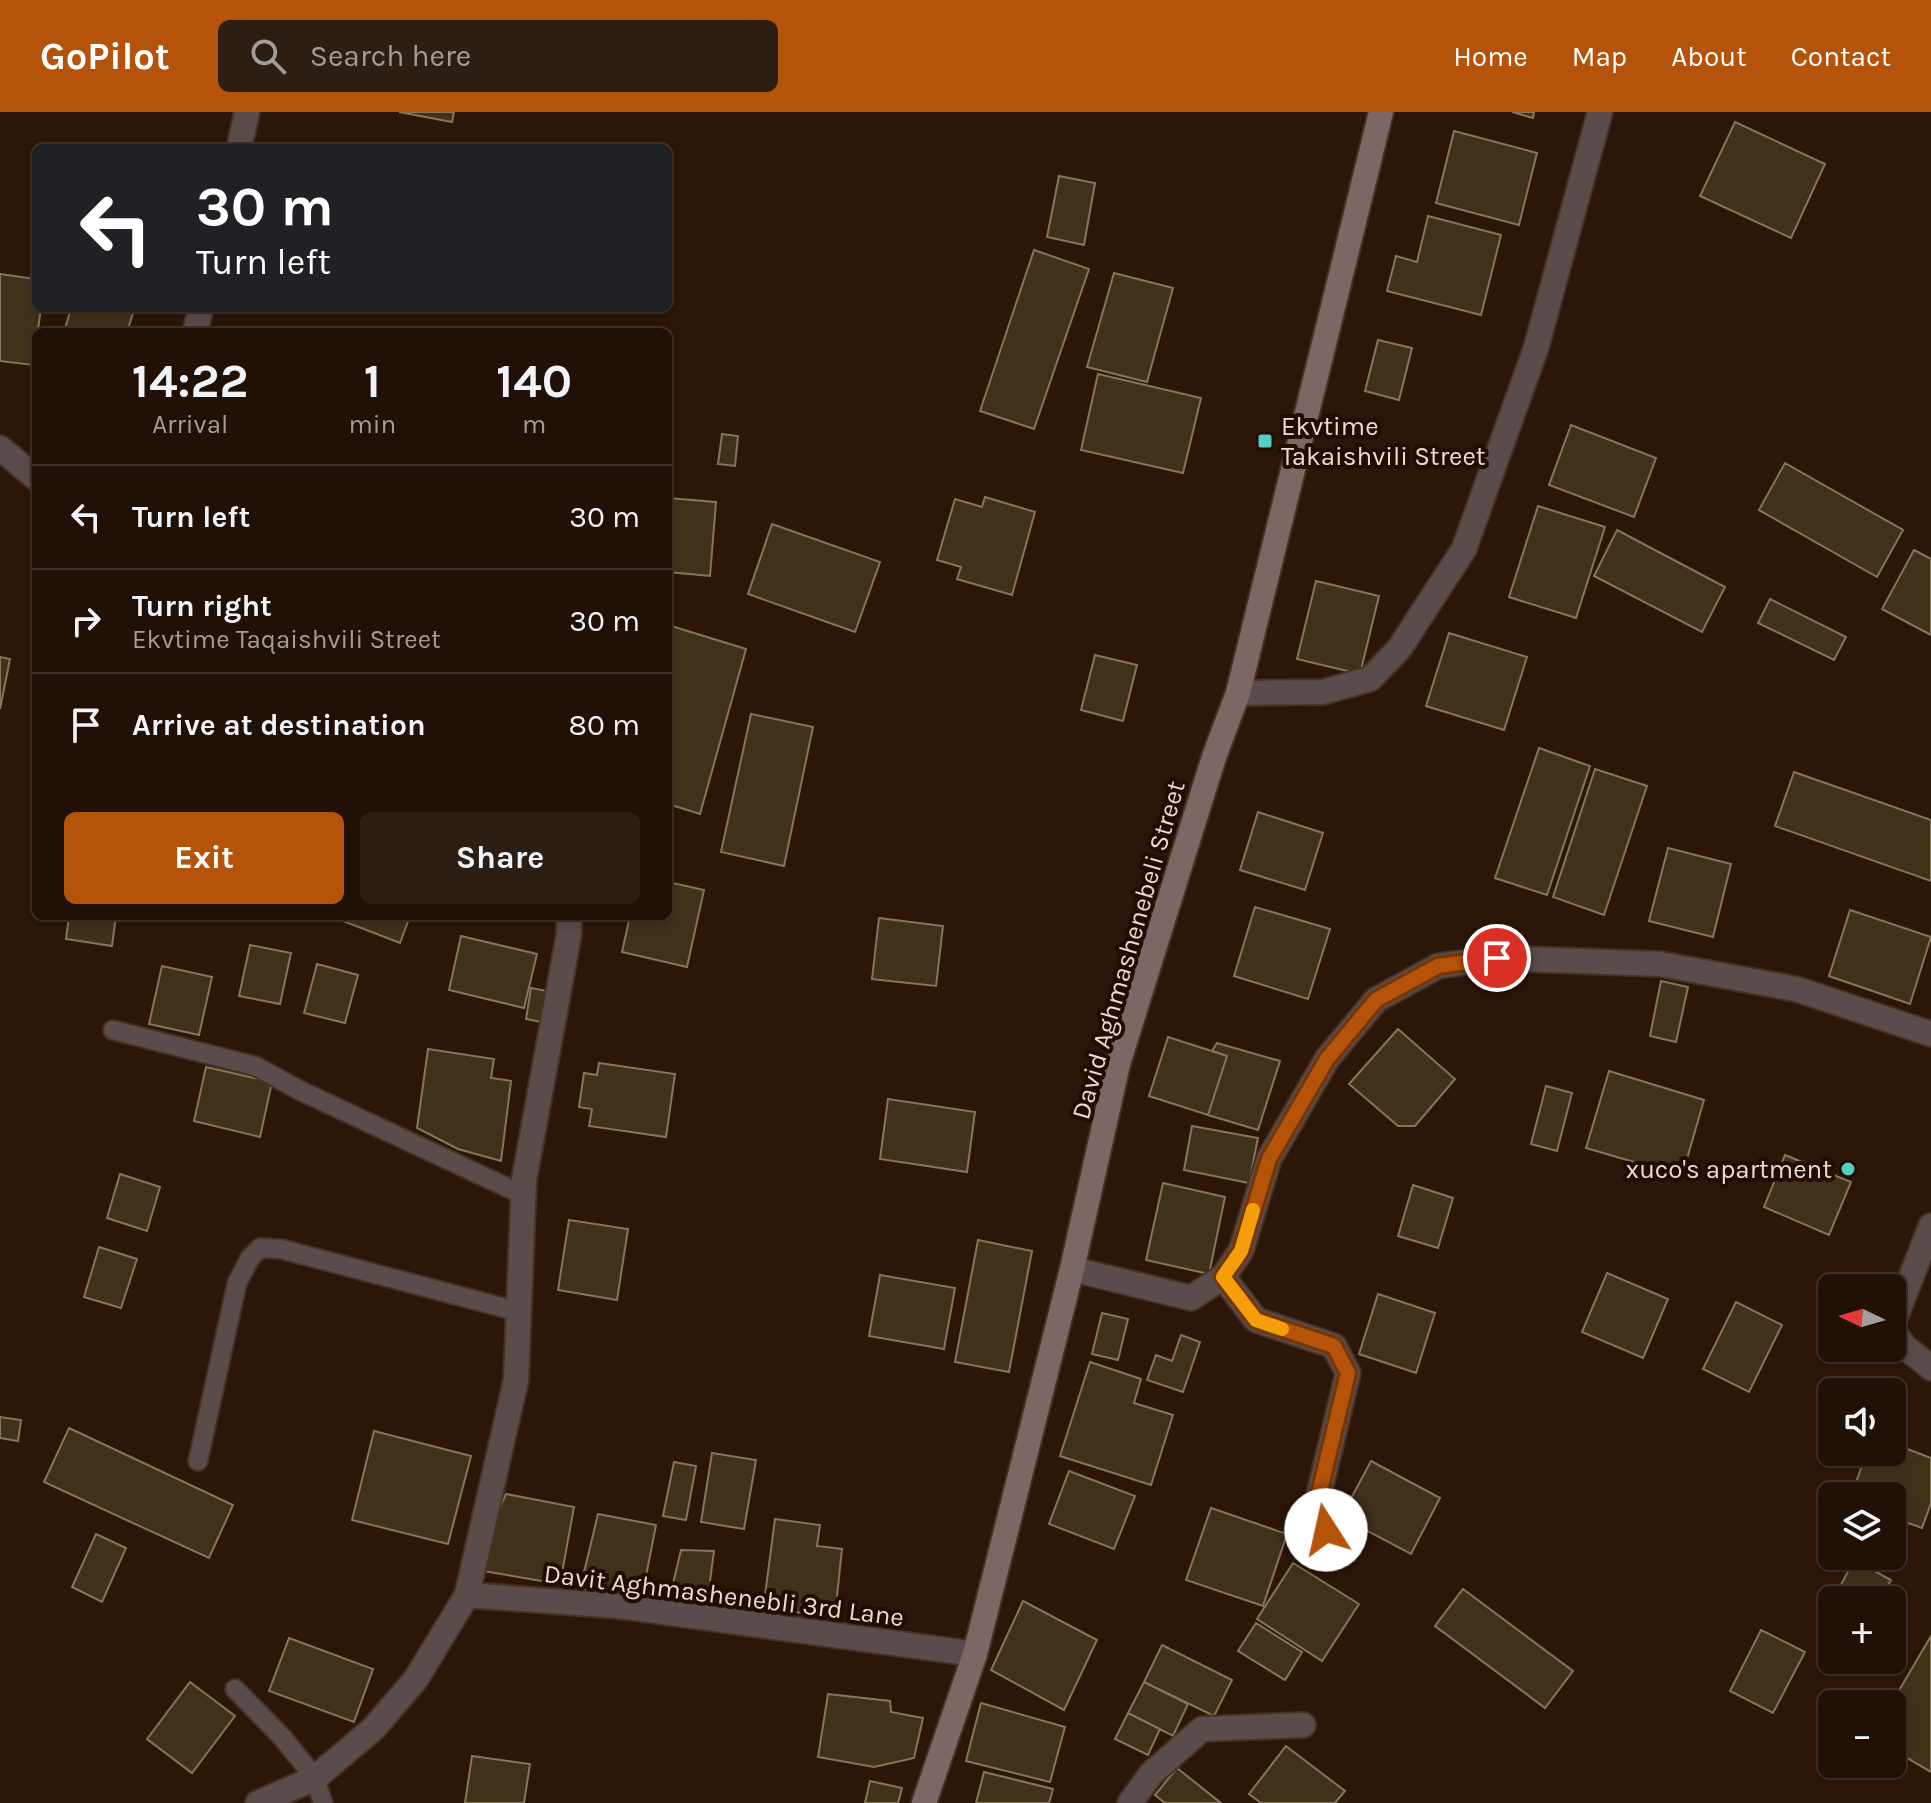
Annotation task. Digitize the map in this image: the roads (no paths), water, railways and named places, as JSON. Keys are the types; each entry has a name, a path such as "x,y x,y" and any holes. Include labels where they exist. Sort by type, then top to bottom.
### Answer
{"street":[{"path":"240,144 247,112"},
{"name":"David Aghmashenebeli Street","path":"924,1803 975,1654 1072,1269 1118,1064 1214,757 1238,693 1381,112"},
{"path":"1238,693 1323,692 1370,679 1399,649 1464,549 1536,348 1600,112"},
{"path":"0,448 32,475"},
{"path":"258,1803 315,1778 373,1729 416,1679 467,1595 516,1380 523,1195 569,920"},
{"path":"1072,1269 1191,1298 1223,1277 1241,1251 1269,1159 1327,1059 1376,1000 1438,966 1497,958 1660,964 1796,989 1931,1034"},
{"path":"1906,1291 1931,1226"},
{"path":"1223,1277 1256,1320 1334,1346 1348,1373 1318,1498 1326,1530"},
{"path":"1906,1348 1931,1368"},
{"name":"Davit Aghmashenebli 3rd Lane","path":"467,1595 619,1606 975,1654"},
{"path":"1130,1803 1151,1774 1202,1729 1303,1725"}],"lane":[{"path":"113,1030 255,1066 314,1098 523,1195"},
{"path":"198,1461 237,1283 250,1258 260,1248 281,1249 520,1312"},
{"path":"235,1689 282,1737 315,1778 323,1803"}],"place":[{"name":"Ekvtime Takaishvili Street","path":"1265,441"},
{"name":"xuco's apartment","path":"1848,1169"}]}
